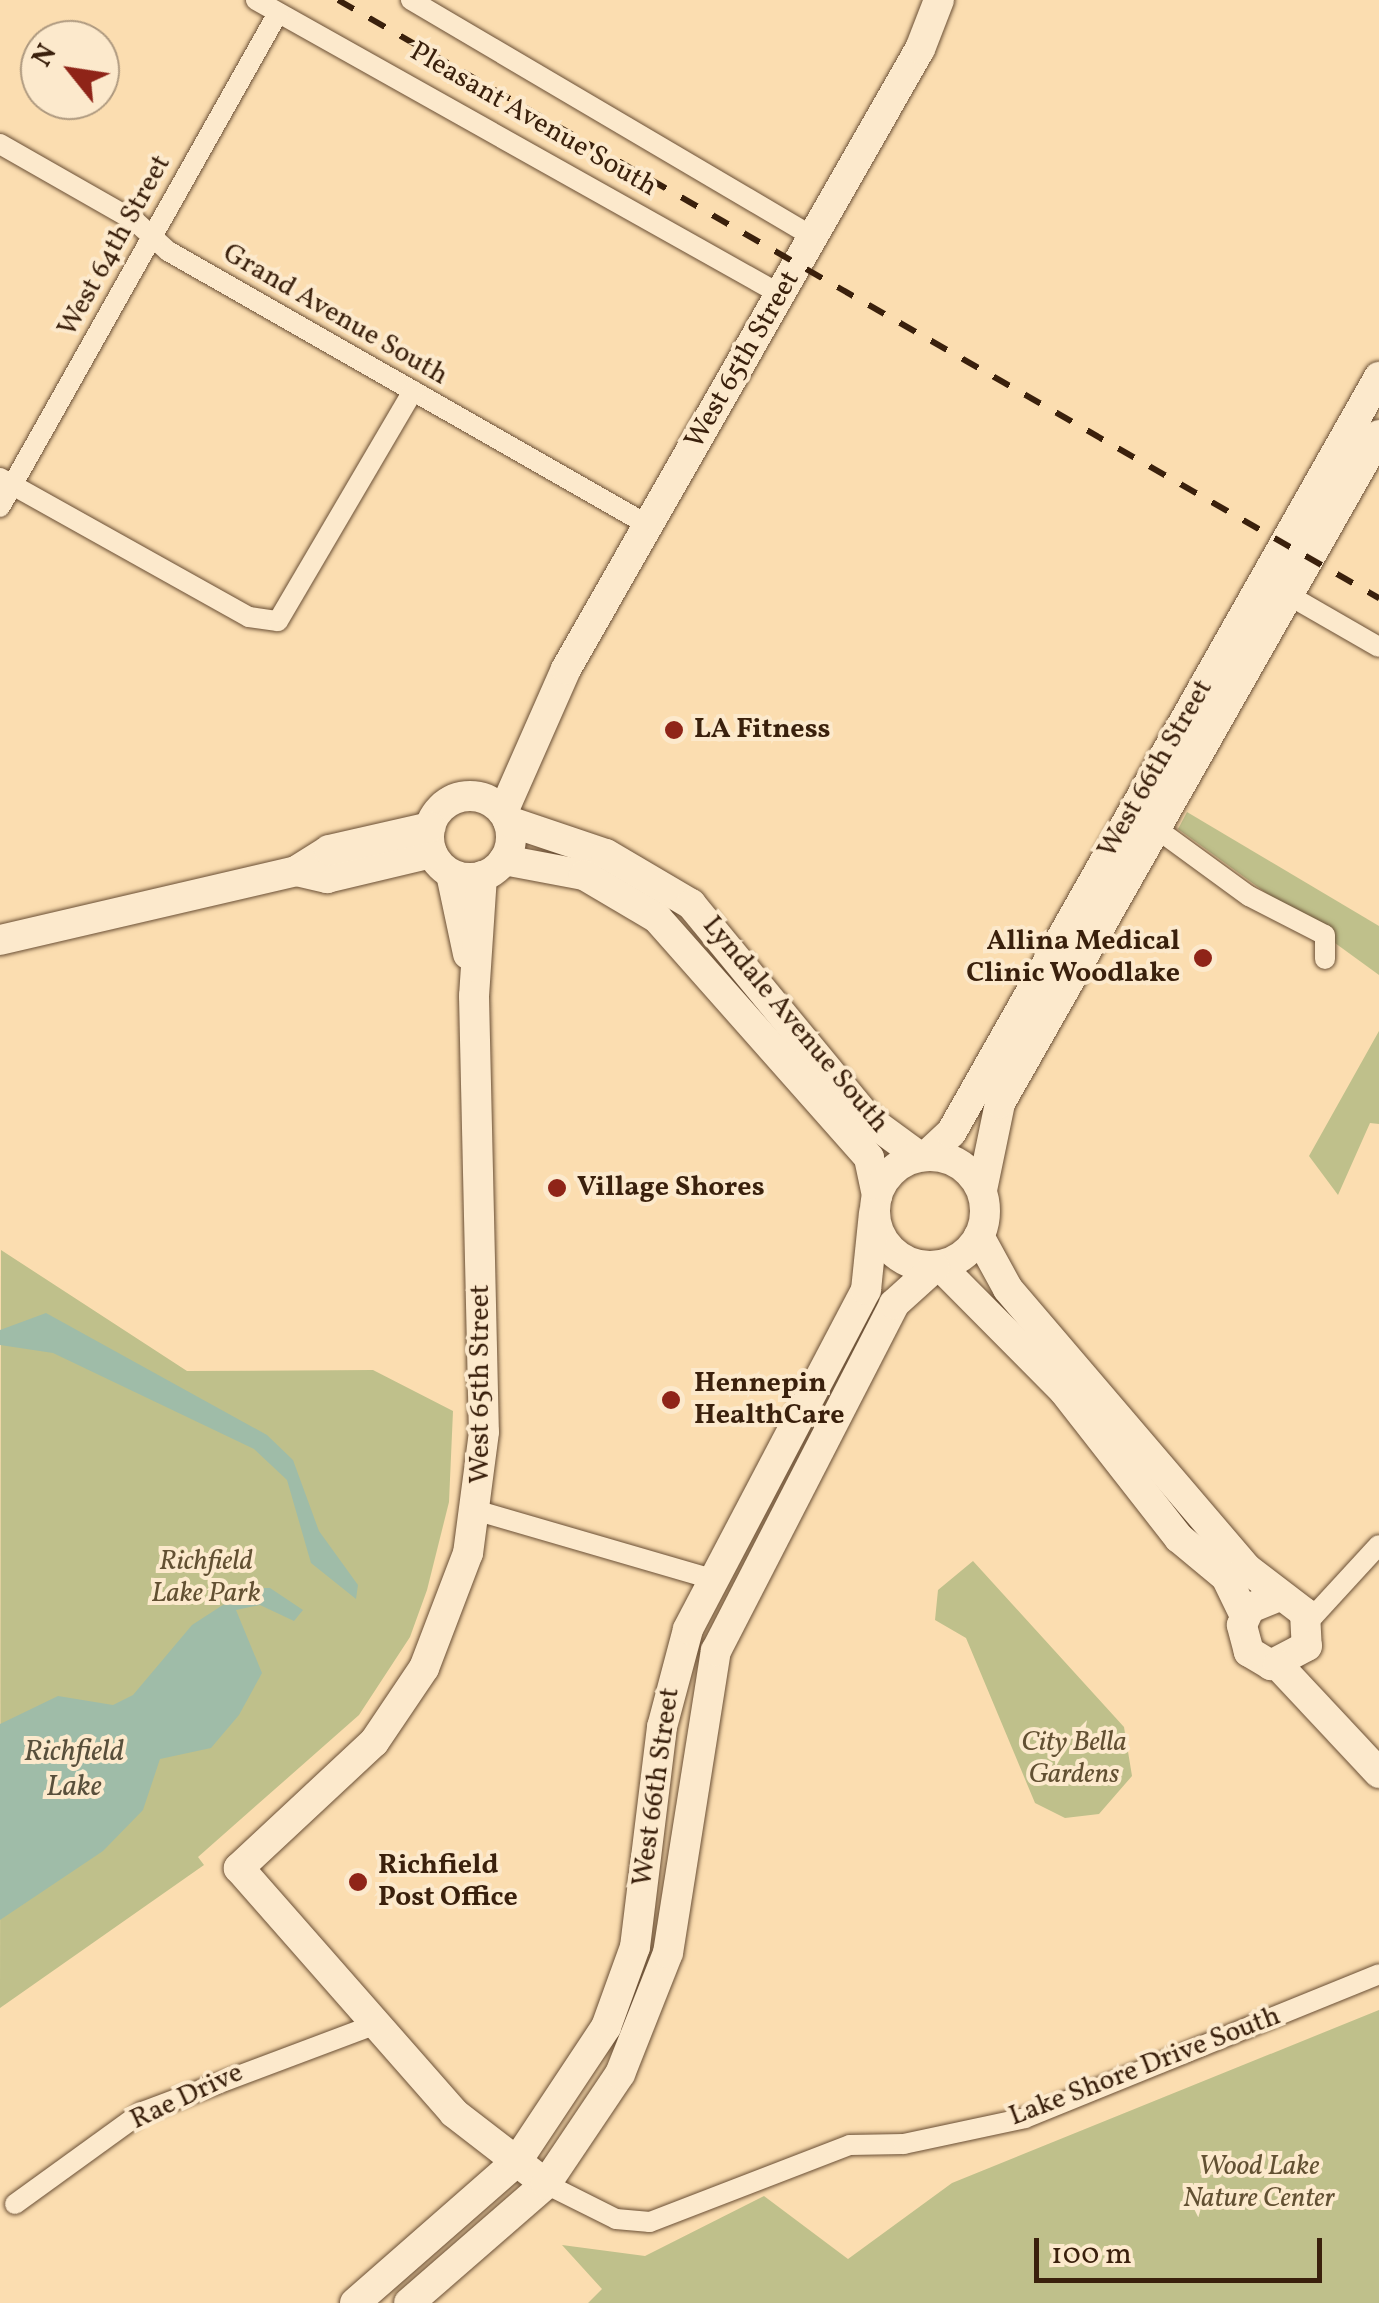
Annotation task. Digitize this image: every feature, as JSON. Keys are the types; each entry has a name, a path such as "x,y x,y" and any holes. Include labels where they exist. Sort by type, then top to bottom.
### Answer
{"main road":[{"name":"West 65th Street","path":"496,810 540,718 813,237 929,4"},
{"name":"West 66th Street","path":"923,1156 952,1133 1143,820 1276,588 1379,377"},
{"name":"West 66th Street","path":"1276,588 1379,435"},
{"name":"Lyndale Avenue South","path":"438,851 443,806 496,810 556,844 606,854 691,904 868,1119 923,1156"},
{"path":"493,868 496,810"},
{"name":"West 66th Street","path":"982,1190 1000,1103 1143,820"},
{"name":"Lyndale Avenue South","path":"0,940 296,871 330,850 438,851 493,868 584,875 657,918 869,1158 876,1204"},
{"name":"West 65th Street","path":"438,851 474,996"},
{"name":"West 65th Street","path":"376,2024 239,1868 352,1768 401,1702 450,1612 478,1510 474,996 493,868"},
{"path":"1379,1746 1296,1616 1008,1289 980,1236 982,1190 960,1164 923,1156 893,1170 876,1204 900,1258 938,1266 1082,1415 1179,1538 1226,1577 1245,1616 1248,1652 1278,1665 1379,1773"},
{"name":"West 66th Street","path":"355,2303 517,2162 586,2068 626,1976 674,1673 712,1579 866,1290 876,1204"},
{"path":"938,1266 980,1236"},
{"name":"West 66th Street","path":"408,2303 546,2184 620,2074 654,1996 716,1651 894,1304 938,1266"},
{"path":"1082,1415 1138,1461 1162,1466"},
{"path":"1245,1616 1296,1616"},
{"path":"1278,1665 1296,1616"},
{"path":"376,2024 454,2113 517,2162"},
{"name":"Lake Shore Drive South","path":"517,2162 546,2184"}],"street":[{"name":"Pleasant Avenue South","path":"256,0 780,294"},
{"name":"Pleasant Avenue South","path":"412,0 813,237"},
{"name":"West 64th Street","path":"0,507 6,481 154,235 278,12"},
{"name":"Grand Avenue South","path":"0,144 154,235 168,252 648,526"},
{"path":"6,481 249,617 278,621 296,602 413,391"},
{"path":"1276,588 1379,647"},
{"path":"1143,820 1249,896 1325,935 1325,958"},
{"path":"478,1510 712,1579"},
{"path":"1296,1616 1346,1580 1379,1545"},
{"name":"Lake Shore Drive South","path":"546,2184 616,2219 650,2222 850,2145 904,2144 1025,2118 1379,1974"},
{"name":"Rae Drive","path":"15,2204 142,2112 376,2024"}],"green space":[{"path":"1187,812 1379,926 1379,975 1178,829"},
{"path":"1379,1031 1379,1124 1370,1123 1338,1195 1309,1156"},
{"name":"Richfield Lake Park","path":"1,1250 187,1371 373,1370 453,1411 449,1502 427,1590 410,1637 359,1715 198,1857 204,1865 0,2008"},
{"name":"City Bella Gardens","path":"973,1561 1124,1727 1132,1776 1099,1814 1065,1818 1035,1803 966,1638 935,1620 938,1590"},
{"name":"Wood Lake Nature Center","path":"1379,2010 1379,2303 588,2303 602,2289 562,2245 645,2256 764,2196 848,2259 952,2183"}],"water":[{"path":"46,1313 267,1435 293,1460 319,1531 358,1585 356,1599 311,1563 287,1480 254,1449 53,1353 0,1345 0,1330"},
{"name":"Richfield Lake","path":"249,1588 270,1588 303,1610 294,1621 260,1605 236,1610 262,1673 239,1715 211,1748 160,1759 143,1810 103,1851 0,1920 0,1724 58,1696 113,1705 133,1695 192,1625"}],"railway":[{"path":"338,0 1379,598"}],"place":[{"name":"LA Fitness","path":"674,730"},
{"name":"Allina Medical Clinic Woodlake","path":"1203,958"},
{"name":"Village Shores","path":"557,1188"},
{"name":"Hennepin HealthCare","path":"671,1400"},
{"name":"Richfield Post Office","path":"358,1882"}]}
